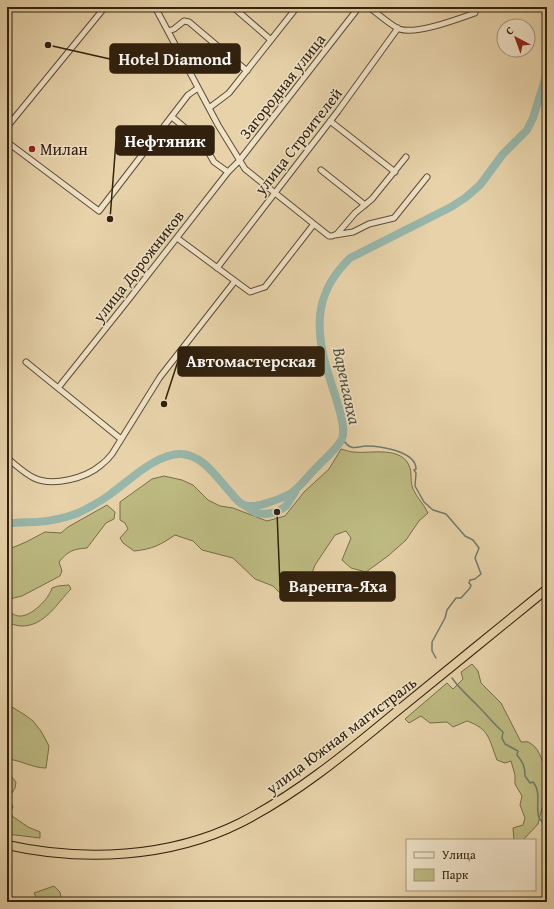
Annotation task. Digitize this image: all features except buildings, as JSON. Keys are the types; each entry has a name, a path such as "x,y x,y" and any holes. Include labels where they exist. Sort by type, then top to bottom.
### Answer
{"highway":[{"name":"улица Южная магистраль","path":"7,845 70,854 126,854 171,847 217,833 238,824 282,799 335,761 547,589"}],"street":[{"path":"7,126 9,120 105,7"},
{"path":"155,7 209,108 239,161 248,173 329,236 353,232 369,224 394,218 427,177"},
{"path":"233,7 271,40"},
{"path":"209,108 229,93 297,7"},
{"name":"Загородная улица","path":"239,161 359,7"},
{"path":"369,7 398,28 405,30 416,30 458,19 475,13 475,7"},
{"path":"168,31 174,29 184,21 189,22 247,71"},
{"name":"улица Строителей","path":"217,268 330,122 398,28"},
{"path":"7,142 100,211 191,93 198,88"},
{"path":"172,117 203,143 214,162 228,172"},
{"path":"330,122 395,172"},
{"path":"333,236 355,213 372,199 406,157"},
{"name":"улица Дорожников","path":"58,388 228,172 239,161"},
{"path":"322,170 366,205"},
{"path":"177,238 250,292 265,287 314,224"},
{"path":"7,458 35,478 54,482 71,480 102,465 112,454 160,377 235,281"},
{"path":"26,362 121,439"}],"green space":[{"path":"341,449 352,452 385,452 401,456 410,468 413,489 428,513 419,521 406,540 388,556 366,572 351,568 342,560 351,538 346,531 335,535 315,565 309,581 295,583 280,593 273,586 255,579 233,558 202,550 193,541 175,535 156,546 134,551 123,543 120,538 128,529 125,523 120,520 120,502 152,479 164,476 182,480 193,485 208,500 220,506 233,508 267,521 285,516 304,492 329,469"},
{"path":"107,505 115,512 114,519 106,523 87,548 71,551 62,558 59,562 62,571 60,576 22,596 10,599 7,596 7,550 45,532 61,533 68,527"},
{"path":"69,585 71,589 44,618 30,625 22,626 7,623 7,610 17,616 29,614 43,602 52,588"},
{"path":"472,664 478,671 481,683 501,703 521,742 528,742 534,746 537,749 543,763 545,777 547,779 547,810 542,808 538,824 524,839 514,839 513,828 523,825 525,818 520,805 522,796 515,784 515,775 511,761 505,763 497,760 488,736 475,724 467,721 453,727 447,722 430,723 421,716 409,723 405,719 447,683 453,689 463,679 461,672"},
{"path":"7,704 33,721 41,731 49,746 46,768 36,767 7,759"},
{"path":"7,771 16,782 15,788 9,798 13,807 11,811 12,816 28,827 40,832 40,838 7,834 7,822 9,818 7,817"},
{"path":"54,886 60,892 62,902 33,902 36,897 34,893"}],"waterway":[{"name":"Варенгаяха","path":"7,524 47,521 78,513 104,499 154,462 173,455 182,454 190,456 203,463 237,500 244,505 261,505 294,491 340,443 343,436 342,418 326,366 320,335 321,308 331,282 350,258 451,207 465,198 480,185 503,154 527,130 533,118 547,73"},
{"path":"342,438 347,445 351,447 372,446 396,451 410,458 416,469 414,470 416,473 415,486 424,502 433,510 446,514 465,536 473,540 479,548 475,558 481,574 475,579 470,580 470,588 461,598 456,598 447,610 445,618 432,642 432,651 436,658"},
{"path":"245,506 256,513 266,514 277,512 286,506 295,492"},
{"path":"452,678 503,732 502,738 505,744 518,751 517,755 525,770 525,776 530,783 533,782 536,786 539,817 547,827"}],"place":[{"name":"Hotel Diamond","path":"48,45"},
{"name":"Милан","path":"32,149"},
{"name":"Нефтяник","path":"110,219"},
{"name":"Автомастерская","path":"164,404"},
{"name":"Варенга-Яха","path":"277,512"}]}
